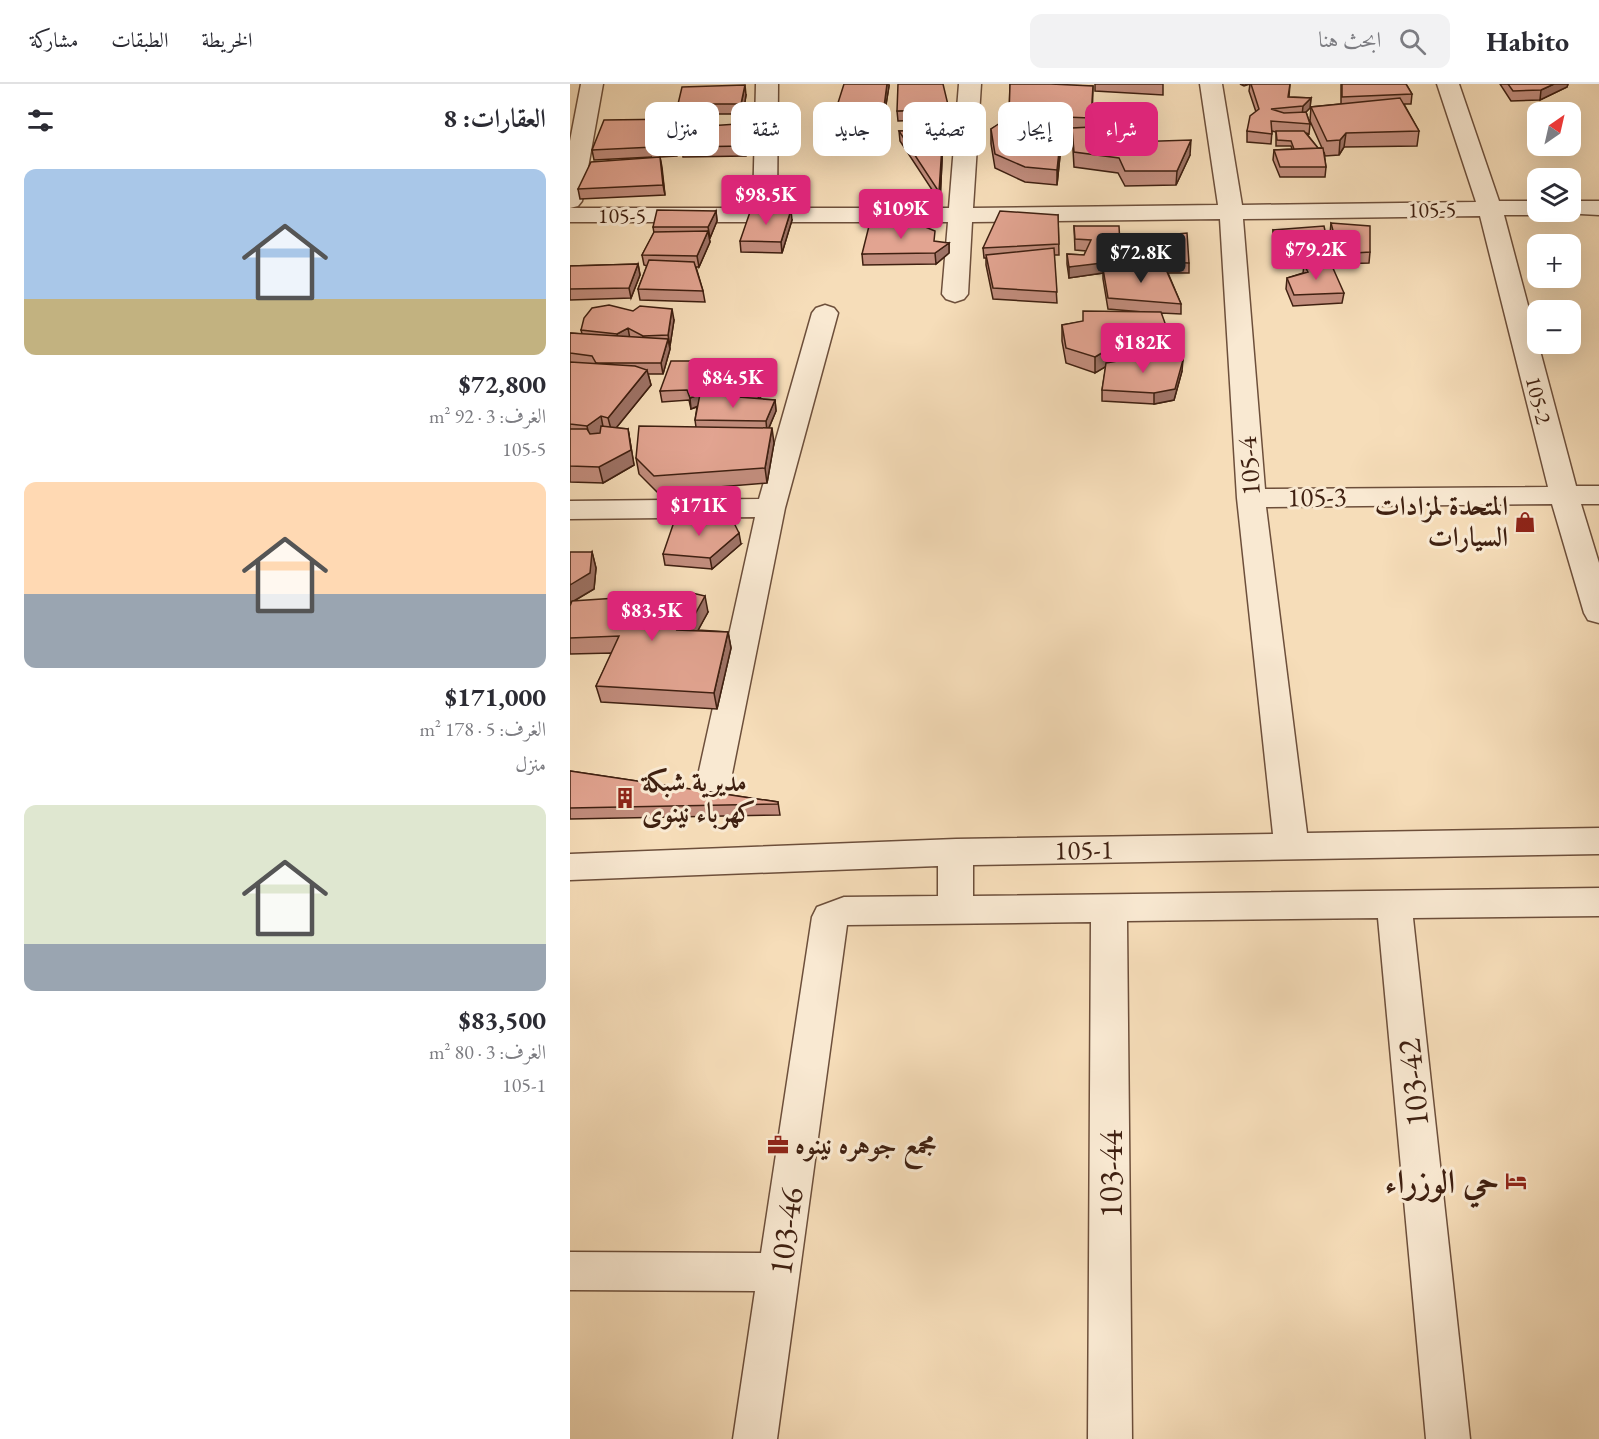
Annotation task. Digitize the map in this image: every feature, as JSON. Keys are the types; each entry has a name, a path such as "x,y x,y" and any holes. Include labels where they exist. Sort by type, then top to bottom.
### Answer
{"street":[{"path":"570,201 579,114 592,84"},
{"path":"765,214 767,84"},
{"path":"955,294 970,84"},
{"name":"105-4","path":"1211,84 1230,212 1251,498 1292,847"},
{"name":"105-2","path":"1448,84 1490,208 1564,495 1599,613"},
{"name":"105-5","path":"570,215 962,215 1527,208"},
{"path":"1581,208 1599,208"},
{"path":"712,789 771,508 825,313"},
{"name":"105-3","path":"1251,498 1599,495"},
{"path":"570,510 771,508"},
{"name":"105-1","path":"570,867 956,852 1599,841"},
{"path":"956,852 955,911 1599,902"},
{"name":"103-42","path":"1394,905 1448,1439"},
{"name":"103-44","path":"1110,909 1110,1439"},
{"name":"103-46","path":"754,1439 830,917 844,912 955,911"},
{"path":"570,1271 779,1272"}],"building":[{"path":"844,84 887,84 885,102 838,102"},
{"path":"898,84 943,84 947,102 903,102 903,111 897,111"},
{"path":"1010,84 1093,86 1092,102 1085,102 1085,118 1073,117 1073,102 1009,102"},
{"path":"1251,84 1290,84 1288,97 1311,98 1303,106 1271,109 1284,113 1306,112 1310,124 1271,121 1272,134 1247,131 1250,116 1259,109"},
{"path":"1342,84 1406,84 1412,94 1342,97"},
{"path":"1508,84 1554,84 1541,90 1513,91"},
{"path":"745,85 741,102 731,102 731,104 678,102 682,87"},
{"path":"1400,98 1419,131 1346,133 1340,140 1327,141 1311,107"},
{"path":"645,119 645,147 592,150 604,120"},
{"path":"731,124 731,146 719,146 719,125"},
{"path":"998,124 998,155 995,154 991,129"},
{"path":"1085,127 1085,153 1074,152 1073,128"},
{"path":"1276,131 1304,131 1318,148 1294,149 1291,141 1277,140"},
{"path":"1191,140 1177,171 1125,171 1119,158 1104,156 1158,156 1158,141"},
{"path":"1323,148 1326,167 1280,167 1274,150"},
{"path":"915,156 941,156 939,192"},
{"path":"1000,156 1058,156 1057,170 1025,167"},
{"path":"660,157 663,185 578,189 591,162"},
{"path":"657,210 716,211 708,227 653,227"},
{"path":"791,210 781,242 740,241 750,212"},
{"path":"1000,211 1058,215 1059,244 983,248"},
{"path":"1331,223 1370,226 1370,252 1339,254"},
{"path":"869,226 923,226 935,231 934,241 949,243 935,253 862,254"},
{"path":"1074,226 1119,226 1120,244 1106,243 1109,250 1119,251 1119,261 1069,267 1067,254 1084,255 1091,240 1075,239"},
{"path":"1324,226 1330,254 1276,251 1273,230"},
{"path":"708,231 697,256 642,255 654,232"},
{"path":"1187,233 1189,263 1134,261 1134,238"},
{"path":"1054,248 1057,292 993,288 986,255"},
{"path":"649,260 694,262 703,291 638,289"},
{"path":"638,264 629,288 570,289 570,266"},
{"path":"1164,265 1181,304 1108,298 1103,269"},
{"path":"1304,265 1332,266 1344,293 1294,295 1287,278 1308,272"},
{"path":"609,305 633,311 640,306 672,309 668,335 643,336 628,328 617,334 581,330 584,318 592,308"},
{"path":"1083,311 1161,312 1170,337 1145,347 1117,344 1095,357 1066,348 1062,325 1083,321"},
{"path":"570,333 668,339 661,363 596,363 592,356 570,353"},
{"path":"1164,353 1183,360 1175,389 1154,393 1102,390 1106,363"},
{"path":"671,361 758,361 765,367 757,390 709,391 690,398 687,390 660,391"},
{"path":"570,362 635,366 647,370 608,418 601,416 587,426 570,424"},
{"path":"700,394 775,400 766,421 695,420"},
{"path":"601,426 628,429 631,450 599,467 570,466 570,429 587,429 590,434 600,433"},
{"path":"639,426 772,428 765,468 654,476 636,458"},
{"path":"675,519 733,521 739,533 710,558 663,554"},
{"path":"570,552 592,552 590,573 570,585"},
{"path":"692,593 705,596 688,627 676,630 728,632 714,693 596,686 619,636 570,638 572,601"},
{"path":"570,771 778,802 778,804 570,808"}],"place":[{"name":"المتحدة لمزادات السيارات","path":"1525,522"},
{"name":"مديرية شبكة كهرباء نينوى","path":"625,798"},
{"name":"مجمع جوهره نينوه","path":"778,1145"},
{"name":"حي الوزراء","path":"1516,1181"}]}
